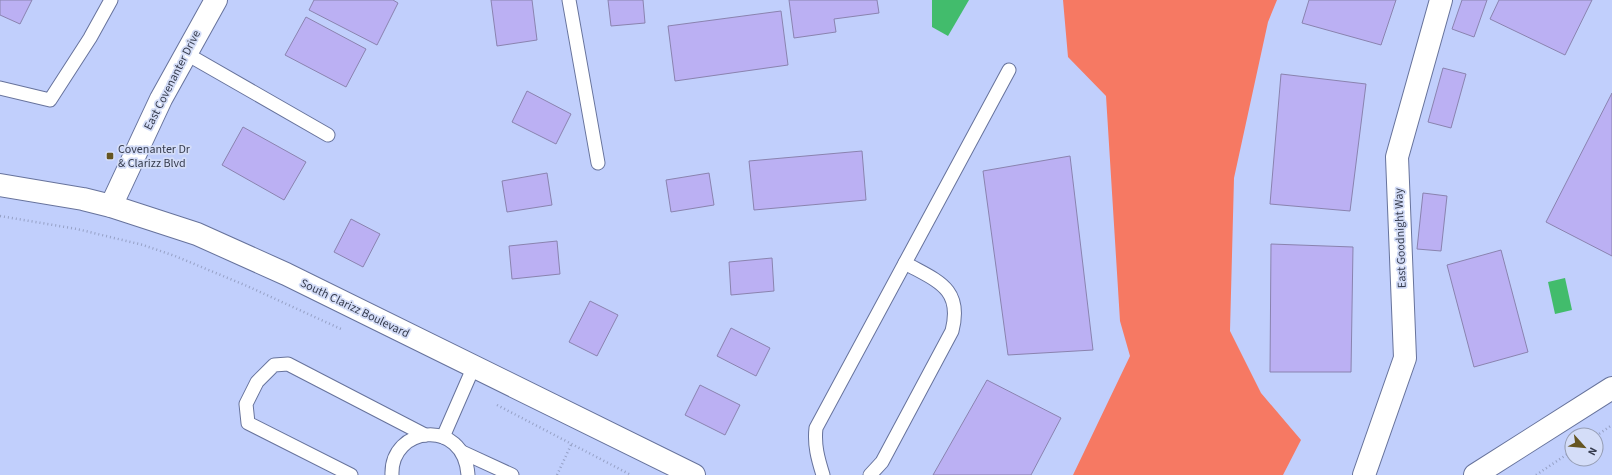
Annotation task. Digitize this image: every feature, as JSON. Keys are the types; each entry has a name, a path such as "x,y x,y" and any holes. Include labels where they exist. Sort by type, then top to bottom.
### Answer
{"street":[{"name":"East Covenanter Drive","path":"111,206 161,99 185,53 216,0"},
{"name":"East Goodnight Way","path":"1364,475 1405,358 1397,157 1441,0"},
{"name":"South Clarizz Boulevard","path":"0,185 83,199 111,206 197,234 265,265 474,366 694,475"},
{"path":"1475,475 1612,388"}],"lane":[{"path":"0,88 50,100 90,38 110,0"},
{"path":"569,0 598,163"},
{"path":"185,53 328,135"},
{"path":"823,475 817,456 815,440 816,428 1008,70"},
{"path":"870,475 882,462 952,331 955,317 954,305 949,292 941,283 905,263"},
{"path":"351,475 248,423 246,404 257,382 274,365 288,364 425,435 443,437 456,445 462,452 467,464 468,475"},
{"path":"443,437 474,366"},
{"path":"392,475 395,457 402,446 413,439 425,435"},
{"path":"462,452 512,475"}],"path":[{"path":"0,216 77,229 143,245 176,256 347,331"},
{"path":"465,388 571,445 631,475"},
{"path":"557,475 571,445"},
{"path":"1536,475 1564,456"}],"shaded area":[{"path":"932,0 969,0 948,36 932,27"},
{"path":"1063,0 1277,0 1268,22 1234,178 1230,331 1261,393 1301,440 1283,475 1073,475 1130,356 1120,321 1106,96 1068,57"},
{"path":"1565,278 1572,310 1555,314 1548,282"}],"building":[{"path":"0,0 32,0 20,24 0,15"},
{"path":"314,0 393,0 398,3 377,45 309,10"},
{"path":"491,0 532,0 537,40 497,46"},
{"path":"608,0 643,0 645,23 611,26"},
{"path":"789,0 877,0 879,13 834,19 836,32 794,38"},
{"path":"1309,0 1396,0 1381,45 1302,23"},
{"path":"1462,0 1487,0 1474,37 1452,29"},
{"path":"1499,0 1592,0 1565,55 1490,19"},
{"path":"781,11 788,65 675,81 668,26"},
{"path":"306,17 366,49 346,87 285,55"},
{"path":"1443,68 1466,74 1451,128 1428,122"},
{"path":"1281,74 1366,84 1350,211 1270,204"},
{"path":"527,91 571,114 556,144 512,122"},
{"path":"1612,93 1612,256 1546,222"},
{"path":"243,127 306,162 284,200 222,165"},
{"path":"862,151 866,200 754,210 749,161"},
{"path":"1070,156 1093,350 1008,355 983,171"},
{"path":"547,173 552,205 507,212 502,181"},
{"path":"709,173 714,205 671,212 666,180"},
{"path":"1423,193 1447,196 1441,251 1417,249"},
{"path":"351,219 380,234 363,267 334,252"},
{"path":"557,241 560,274 512,279 509,246"},
{"path":"1271,244 1353,247 1351,372 1270,372"},
{"path":"1501,250 1528,352 1474,367 1447,265"},
{"path":"772,258 774,291 731,295 729,262"},
{"path":"590,301 618,315 597,356 569,342"},
{"path":"731,328 770,348 756,376 717,356"},
{"path":"987,380 1061,418 1031,475 933,475"},
{"path":"700,385 740,405 725,435 685,415"}],"place":[{"name":"Covenanter Dr & Clarizz Blvd","path":"110,156"}]}
